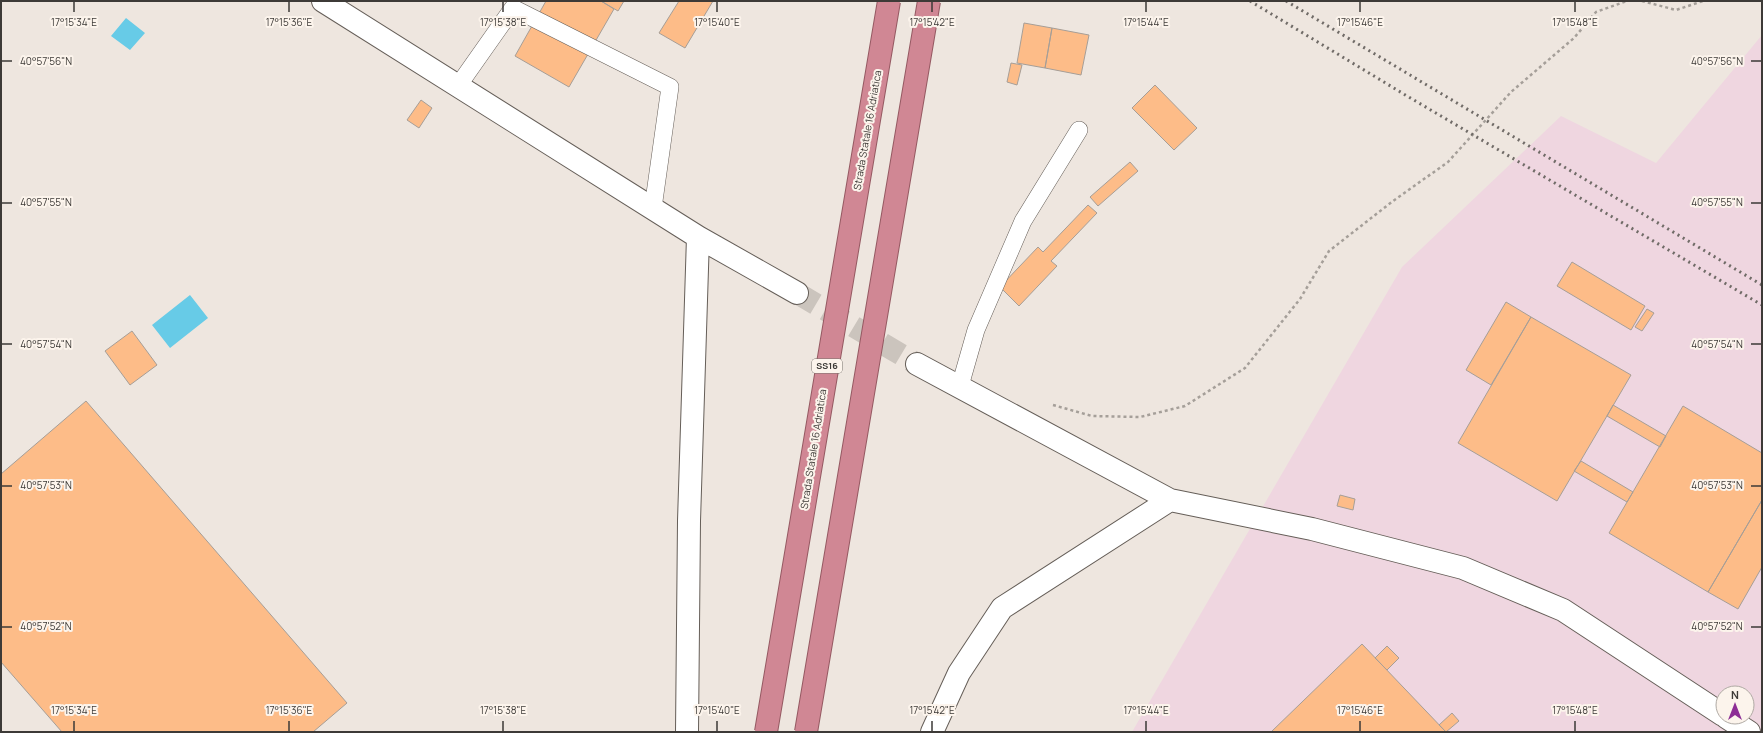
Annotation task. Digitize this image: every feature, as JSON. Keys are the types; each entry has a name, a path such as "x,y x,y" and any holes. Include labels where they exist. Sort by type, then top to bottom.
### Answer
{"highway":[{"name":"Strada Statale 16 Adriatica","path":"766,732 889,1"},
{"path":"806,732 928,1"}],"street":[{"path":"323,1 698,237 798,293"},
{"path":"687,732 689,521 698,237"},
{"path":"918,364 1170,500 1312,529 1463,568 1563,610 1715,710"},
{"path":"932,732 959,674 1002,608 1170,500"},
{"path":"1738,725 1749,732"}],"lane":[{"path":"458,86 513,8 670,87 653,208"},
{"path":"960,386 976,330 1023,221 1080,130"}],"path":[{"path":"1048,403 1092,416 1140,417 1185,406 1245,368 1300,299 1329,250 1448,162 1511,92 1574,38 1596,12 1627,1"},
{"path":"1642,1 1676,10 1703,1"}],"shaded area":[{"path":"1762,35 1762,732 1132,732 1402,267 1561,116 1656,163"}],"water":[{"path":"126,18 145,33 130,50 111,36"},
{"path":"190,295 208,318 170,348 152,325"}],"building":[{"path":"546,1 601,1 614,9 569,87 515,56"},
{"path":"601,1 624,1 618,11"},
{"path":"679,1 713,1 685,48 659,33"},
{"path":"1024,23 1052,28 1045,68 1017,63"},
{"path":"1052,28 1089,35 1081,75 1045,68"},
{"path":"1011,63 1022,65 1017,85 1007,82"},
{"path":"1155,85 1197,128 1174,150 1132,108"},
{"path":"421,100 432,108 419,128 407,120"},
{"path":"1130,162 1138,171 1098,206 1090,197"},
{"path":"1088,205 1097,213 1051,261 1057,266 1019,306 1000,287 1038,247 1043,252"},
{"path":"1572,262 1645,306 1631,330 1557,286"},
{"path":"1506,302 1531,317 1491,385 1466,370"},
{"path":"1647,309 1654,313 1642,331 1635,327"},
{"path":"1531,317 1631,375 1557,501 1458,443"},
{"path":"132,331 157,365 130,385 105,351"},
{"path":"86,401 347,703 313,732 62,732 1,662 1,474"},
{"path":"1613,405 1666,436 1660,447 1607,416"},
{"path":"1683,406 1762,453 1762,500 1708,592 1609,533"},
{"path":"1581,461 1633,492 1627,502 1574,471"},
{"path":"1340,495 1355,499 1353,510 1337,506"},
{"path":"1762,500 1762,567 1738,609 1708,592"},
{"path":"1362,644 1446,732 1271,732"},
{"path":"1387,646 1399,658 1387,670 1375,658"},
{"path":"1452,713 1459,721 1446,732 1439,725"}],"tunnel":[{"path":"797,293 917,364"}],"railway":[{"path":"1250,1 1407,96 1762,305"},
{"path":"1286,1 1762,285"}]}
